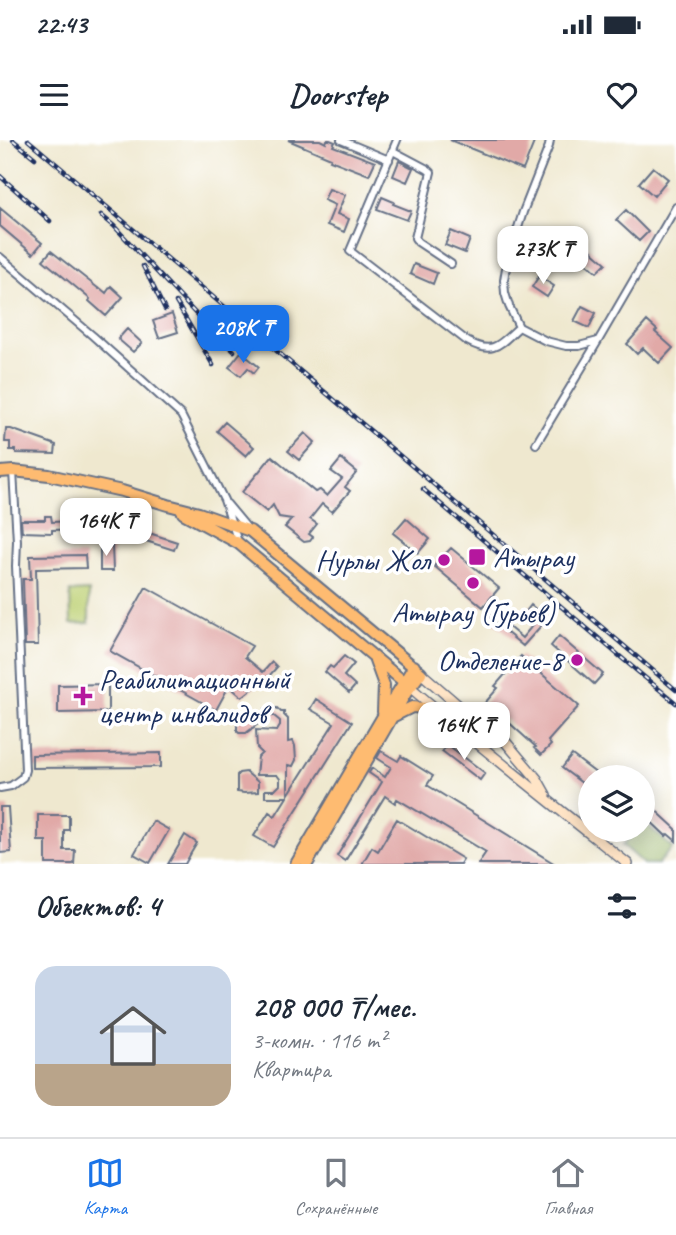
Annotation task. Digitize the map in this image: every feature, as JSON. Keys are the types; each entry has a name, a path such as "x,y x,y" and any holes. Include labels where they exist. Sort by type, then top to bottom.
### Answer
{"main road":[{"path":"0,471 49,475 122,491 250,531 459,706 505,740 537,779 549,799"},
{"path":"168,505 239,543 488,754 549,799 628,864"},
{"path":"307,864 387,717 384,685 374,657"},
{"path":"296,864 418,669"},
{"path":"387,717 412,707 436,709"},
{"path":"488,754 497,755 505,750 505,740"}],"street":[{"path":"341,140 389,160"},
{"path":"397,140 350,251 478,348 496,347 519,327"},
{"path":"550,140 508,262 504,280 505,293 519,327 546,341 566,346 598,341"},
{"path":"393,151 431,172 415,237 418,242 451,264"},
{"path":"536,444 676,207"},
{"path":"0,257 181,415 224,500 239,543"},
{"path":"0,788 11,786 23,777 25,770 13,471"},
{"path":"210,517 219,513 224,500"},
{"path":"224,500 250,531"}],"green space":[{"path":"89,591 89,623 71,624 70,592"},
{"path":"655,832 673,848 658,864 644,864 623,845 626,842 655,842"}],"building":[{"path":"288,140 320,140 326,143 330,140 335,142 333,146 375,162 369,175"},
{"path":"450,140 535,140 523,170"},
{"path":"399,161 413,168 407,182 393,176"},
{"path":"653,167 668,179 654,196 639,183"},
{"path":"329,189 345,195 337,214 349,219 344,232 327,225 335,205 324,200"},
{"path":"382,197 411,211 407,220 377,209"},
{"path":"0,208 42,243 33,254 0,226"},
{"path":"626,210 648,232 639,241 616,220"},
{"path":"451,231 470,239 465,253 445,245"},
{"path":"577,238 606,263 597,272 569,248"},
{"path":"51,251 99,289 106,293 111,286 123,297 106,316 43,260"},
{"path":"414,264 437,273 433,284 410,274"},
{"path":"539,276 554,286 547,297 532,287"},
{"path":"582,306 596,313 589,328 574,321"},
{"path":"172,314 178,332 159,338 153,321"},
{"path":"647,321 673,348 659,363 643,348 637,354 627,344"},
{"path":"127,329 142,343 133,352 118,339"},
{"path":"241,352 259,367 254,373 248,368 241,376 229,367"},
{"path":"225,422 254,447 246,456 217,431"},
{"path":"6,429 56,445 55,454 16,453 16,450 10,450 10,442 5,442"},
{"path":"305,433 315,442 299,460 288,451"},
{"path":"272,456 315,492 320,490 327,496 342,479 331,471 341,459 357,472 345,487 350,491 332,512 322,504 310,519 317,524 309,534 313,537 310,541 304,542 285,527 292,519 279,517 273,505 267,512 242,492"},
{"path":"101,514 102,528 52,530 52,533 22,532 21,520 45,520 45,516 51,516 52,522 92,520 91,515"},
{"path":"406,518 430,539 418,553 393,533"},
{"path":"146,532 177,542 174,550 143,540"},
{"path":"100,545 112,545 113,571 100,571"},
{"name":"Атырау (Гурьев)","path":"451,548 499,588 483,607 434,566"},
{"path":"85,555 86,568 36,569 38,645 25,645 23,579 31,579 30,556"},
{"path":"146,587 252,646 245,657 263,672 272,662 277,667 242,697 229,686 216,710 110,651"},
{"path":"531,605 547,619 523,646 489,618 493,614 522,638 538,619 527,610"},
{"name":"Отделение-8","path":"559,636 603,674 594,684 551,646"},
{"path":"344,656 354,664 344,676 355,686 349,693 325,672"},
{"path":"521,656 579,706 548,741 551,745 541,755 534,748 536,747 505,719 503,721 484,704 498,688 495,686"},
{"name":"Реабилитационный центр инвалидов","path":"108,684 108,712 58,713 58,685"},
{"path":"316,699 352,722 273,847 254,836 269,812 275,816 287,797 265,797 265,790 275,790 280,785 280,779 277,775 256,775 258,757 262,753 257,748 256,730 277,731 280,726 280,721 274,716 265,716 265,709 277,708 284,712 288,719 288,742 293,741 296,760 293,766 288,765 288,795 334,723 310,709"},
{"path":"237,714 257,714 258,724 246,733 239,733"},
{"path":"448,745 485,773 480,780 442,751"},
{"path":"381,751 398,761 401,756 433,776 427,785 555,864 478,864 486,852 397,799 395,803 385,796 345,861 337,856 382,782 369,773 372,768 385,777 391,767 377,758"},
{"path":"161,753 161,767 32,768 32,755"},
{"path":"572,755 585,765 578,765 578,780 562,768"},
{"path":"246,772 258,782 258,792 237,792 237,775"},
{"path":"0,807 8,807 11,852 0,853"},
{"path":"655,810 676,829 676,841 668,834 666,836 655,825"},
{"path":"38,815 69,815 69,830 64,830 64,850 75,850 74,864 46,864 46,841 38,841"},
{"path":"397,819 463,859 460,864 362,864 372,847 378,851"},
{"path":"153,821 169,830 150,863 134,854"},
{"path":"185,835 197,843 185,864 168,864"}],"railway":[{"path":"13,140 35,158"},
{"path":"28,140 676,690"},
{"path":"0,176 50,221"},
{"path":"101,215 234,351"},
{"path":"143,266 165,310"},
{"path":"176,302 213,365"},
{"path":"423,489 676,703"}],"place":[{"name":"Атырау","path":"477,557"},
{"name":"Нурлы Жол","path":"444,560"},
{"name":"Атырау (Гурьев)","path":"473,583"},
{"name":"Отделение-8","path":"577,660"},
{"name":"Реабилитационный центр инвалидов","path":"83,696"}]}
